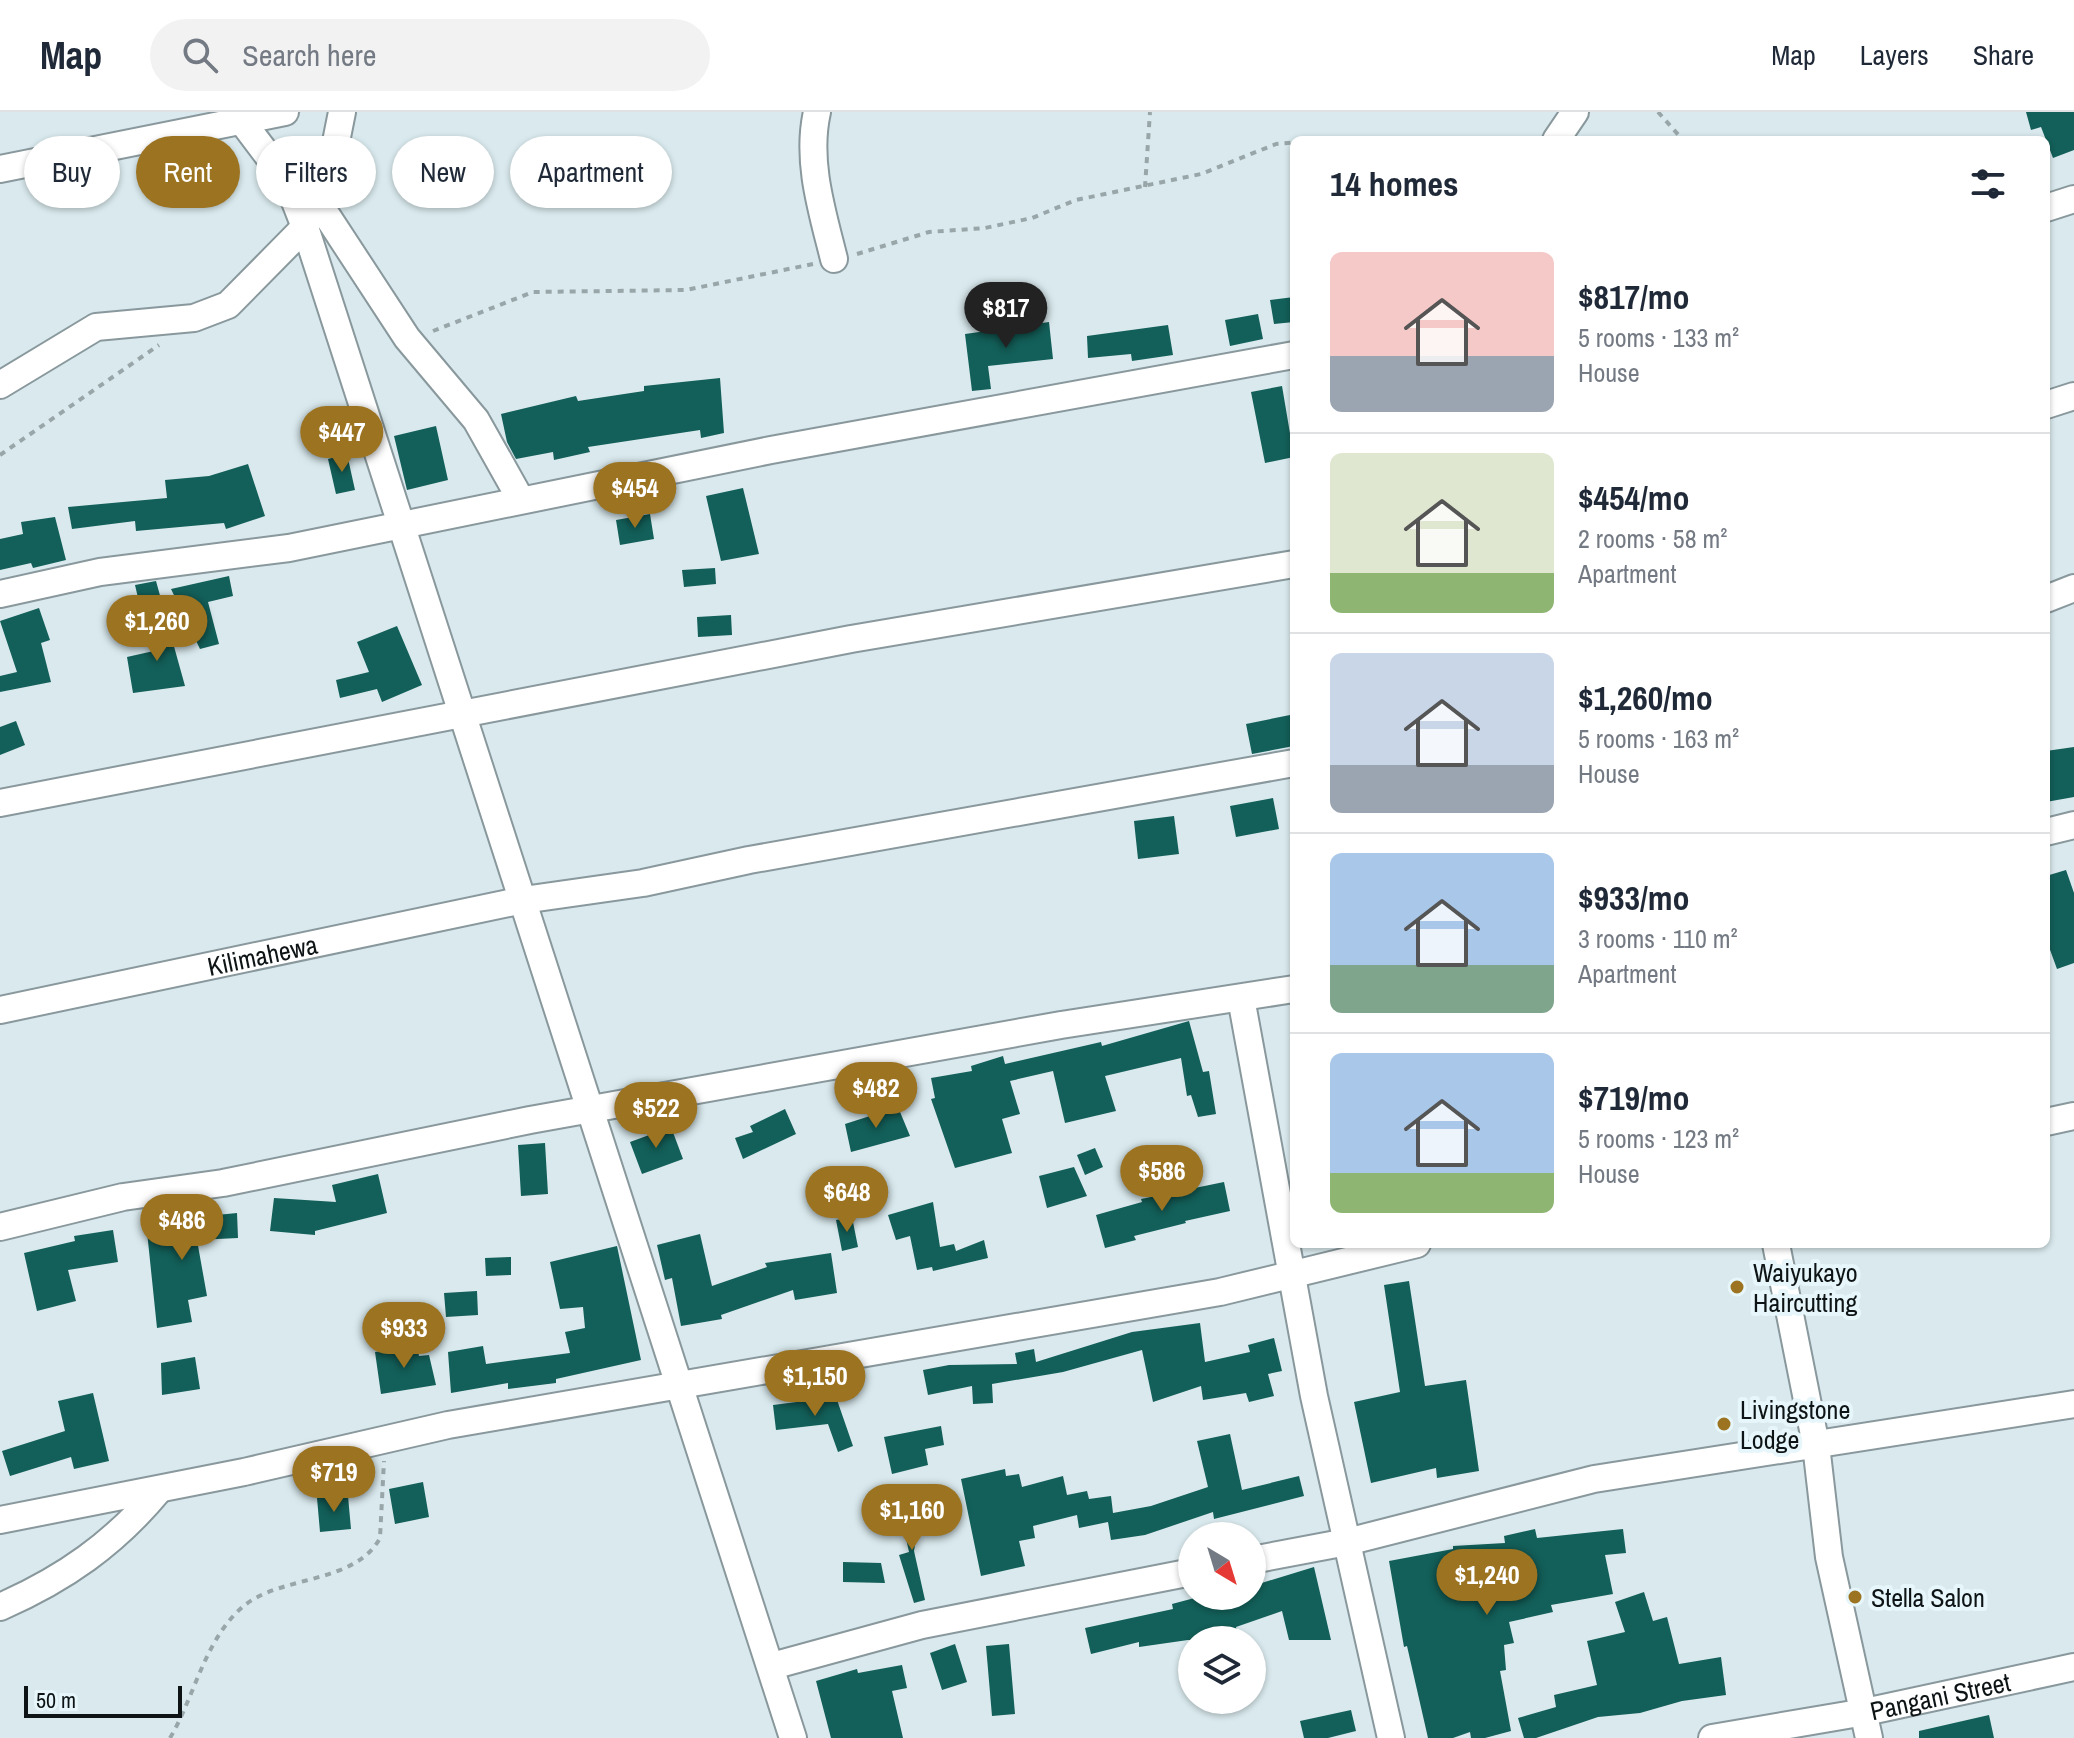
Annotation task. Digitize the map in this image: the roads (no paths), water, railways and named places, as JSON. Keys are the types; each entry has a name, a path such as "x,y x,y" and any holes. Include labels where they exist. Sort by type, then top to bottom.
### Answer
{"street":[{"path":"0,169 285,112"},
{"path":"337,136 342,112"},
{"path":"817,112 812,140 814,163 834,259"},
{"path":"1559,136 1575,112"},
{"path":"241,120 287,181 305,227 461,715 593,1109 793,1738"},
{"path":"2050,207 2074,199"},
{"path":"0,385 96,327 194,318 228,305 305,227 315,208"},
{"path":"322,208 407,338 476,420 521,500"},
{"path":"0,594 100,572 289,548 771,450 1290,356"},
{"path":"2050,404 2074,396"},
{"path":"0,803 367,730 461,715 866,637 1290,565"},
{"path":"2050,597 2074,588"},
{"name":"Kilimahewa","path":"0,1010 523,900 643,883 749,860 1290,764"},
{"path":"2050,831 2074,825"},
{"path":"0,1227 123,1197 223,1183 593,1109 1061,1025 1290,990"},
{"path":"1241,998 1314,1396 1391,1738"},
{"path":"2050,1121 2074,1116"},
{"path":"0,1520 159,1490 385,1440 678,1384 1220,1292 1400,1248"},
{"path":"1777,1248 1816,1445 1829,1557 1867,1725"},
{"path":"1266,1557 1347,1542 1594,1479 2074,1404"},
{"path":"0,1607 45,1587 96,1555 131,1523 159,1490"},
{"path":"772,1666 922,1625 1178,1575"},
{"name":"Pangani Street","path":"1712,1738 1867,1725 2074,1667"}],"place":[{"name":"Waiyukayo Haircutting","path":"1737,1287"},
{"name":"Livingstone Lodge","path":"1724,1424"},
{"name":"Stella Salon","path":"1855,1597"}]}
